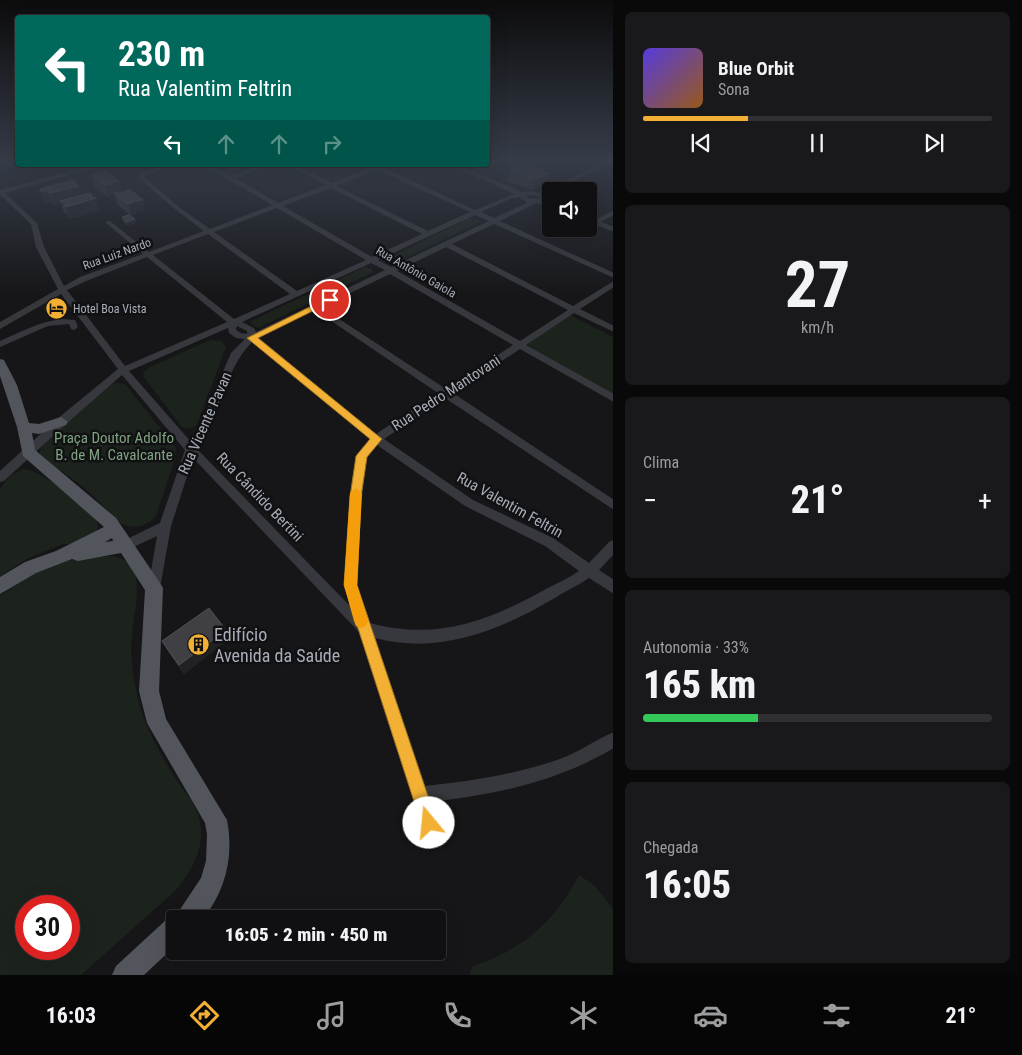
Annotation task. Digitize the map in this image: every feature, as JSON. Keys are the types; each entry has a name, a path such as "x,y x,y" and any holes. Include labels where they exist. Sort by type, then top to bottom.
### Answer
{"main road":[{"path":"0,363 11,385 24,427 28,452 66,483 115,529 154,588 149,691 157,723 216,820 220,849 218,863 206,894 193,910"},
{"path":"24,427 38,429 61,422"},
{"path":"2,583 31,567 61,556 115,529"},
{"path":"61,556 127,545"},
{"path":"125,975 166,937"}],"street":[{"name":"Rua Cândido Bertini","path":"15,206 34,223 40,247 62,289 123,370 191,449 363,628"},
{"path":"174,206 296,294"},
{"name":"Rua Luiz Nardo","path":"1,326 62,289 279,206"},
{"name":"Rua Antônio Gaiola","path":"279,206 518,346 613,399"},
{"path":"371,206 428,234"},
{"path":"461,206 613,276"},
{"path":"0,478 61,422 123,370 233,323 487,206"},
{"path":"252,338 525,206"},
{"path":"597,218 613,212"},
{"name":"Rua Valentim Feltrin","path":"108,222 233,323 232,331 239,336 252,338 376,439 469,503 549,542 613,588"},
{"path":"597,222 613,228"},
{"path":"446,244 613,330"},
{"name":"Rua Pedro Mantovani","path":"433,836 363,628 351,585 356,497 361,456 376,439 613,283"},
{"path":"316,307 613,506"},
{"path":"0,344 50,323 62,320 72,322 74,328"},
{"name":"Rua Vicente Pavan","path":"154,588 165,526 191,449 201,435 236,353 252,338"},
{"path":"127,545 165,526"},
{"path":"363,628 385,636 408,637 450,636 487,626 520,611 589,571 613,545"},
{"path":"420,795 465,790 533,775 591,754 613,739"}],"green space":[{"path":"469,218 478,219 480,222 397,262 387,259"},
{"path":"365,267 372,269 373,272 258,328 251,324 251,321"},
{"path":"568,314 613,337 613,395 525,344"},
{"path":"210,340 221,341 226,347 197,424 192,428 185,428 181,426 144,377 143,373 150,367"},
{"name":"Praça Doutor Adolfo B. de M. Cavalcante","path":"112,384 125,384 176,448 175,458 156,516 144,525 134,527 120,523 84,488 65,473 42,460 40,455 44,443"},
{"path":"23,469 30,470 51,481 83,506 96,520 97,531 77,544 63,544 30,557 0,576 0,489 10,476"},
{"path":"110,556 123,559 131,566 137,586 131,655 133,676 139,702 146,724 156,745 195,808 201,830 201,841 194,862 176,890 81,975 0,975 0,596 33,572 65,561"},
{"path":"579,875 595,886 613,909 613,975 469,975 473,966 507,951 536,932 559,906"}],"building":[{"path":"129,215 135,219 127,222 122,217"},
{"name":"Edifício Avenida da Saúde","path":"209,608 226,630 179,665 162,641"}],"slow traffic":[{"path":"356,493 351,585 361,621"}],"place":[{"name":"Hotel Boa Vista","path":"57,309"},
{"name":"Edifício Avenida da Saúde","path":"198,645"}],"route":[{"path":"330,300 252,338 376,439 361,456 356,497 351,585 363,628 429,823"}]}
